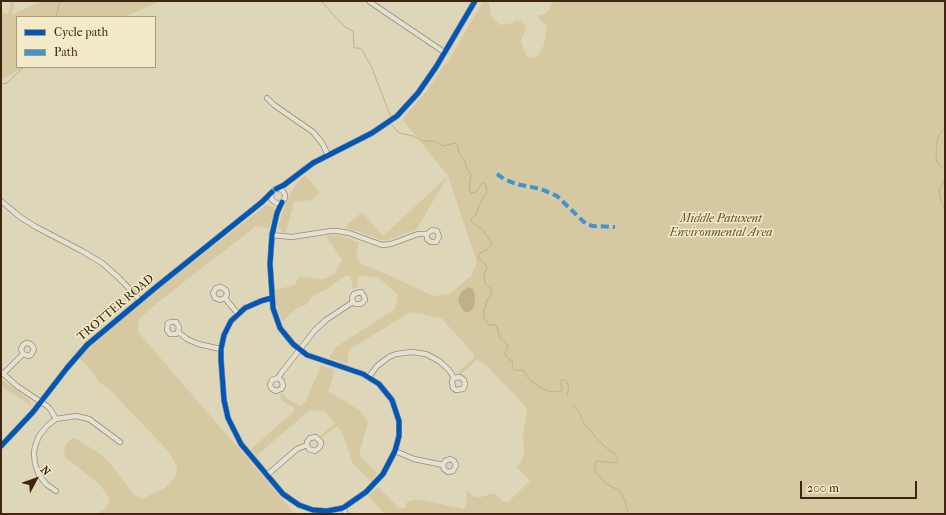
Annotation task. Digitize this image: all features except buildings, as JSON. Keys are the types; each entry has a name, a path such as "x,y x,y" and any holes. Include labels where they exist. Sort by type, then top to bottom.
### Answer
{"street":[{"name":"TROTTER ROAD","path":"1,446 41,402 80,352 140,300 262,202 274,190 313,163 372,133 397,116 418,93 475,1"},
{"path":"370,2 444,52"},
{"path":"267,98 274,106 313,132 322,143 328,155"},
{"path":"272,298 252,305 238,314 227,328 224,335 221,349 224,400 231,425 241,444 283,494 292,501 305,508 327,511 343,508 360,497 375,484 386,469 395,451 400,428 395,407 384,389 369,377 313,357 300,350 289,340 280,328 274,314 270,264 272,234 277,213 285,198 289,181"},
{"path":"277,213 271,197 274,190 281,189 285,194"},
{"path":"262,202 269,200 278,203 282,202"},
{"path":"1,201 20,217 36,227 102,263 140,300"},
{"path":"272,234 292,237 337,231 349,233 377,244 386,245 418,234 427,234"},
{"path":"225,298 238,314"},
{"path":"278,378 320,325 353,302"},
{"path":"178,332 187,339 198,344 221,349"},
{"path":"369,377 377,366 389,357 396,354 412,352 433,357 445,365 454,378"},
{"path":"23,354 2,373 17,386 50,409 56,419"},
{"path":"56,491 46,484 39,475 35,464 34,453 39,436 47,426 56,419 76,416 89,419 120,442"},
{"path":"267,475 297,449 307,445"},
{"path":"395,451 414,459 443,465"},
{"path":"343,508 346,514"}],"green space":[{"path":"11,1 15,1 12,15 41,1 160,1 127,16 16,16 16,68 22,68 1,80 1,12 8,14"},
{"name":"Middle Patuxent Environmental Area","path":"483,1 487,1 489,3 491,16 500,25 512,23 516,20 522,21 526,28 521,41 525,54 530,58 537,56 544,45 547,27 537,16 543,15 548,11 553,1 945,1 945,514 385,514 368,496 378,487 399,508 405,508 407,502 418,499 464,509 467,503 466,490 475,497 481,497 494,493 504,502 508,502 530,481 517,467 520,464 524,454 523,434 527,408 488,367 477,360 461,374 457,373 474,358 474,354 441,318 410,312 349,350 347,364 329,358 336,347 395,309 398,295 378,277 358,276 357,288 353,289 350,276 346,275 324,291 313,295 306,305 298,307 282,322 276,304 275,290 295,285 299,277 323,279 335,274 342,260 326,236 339,235 359,242 356,256 361,264 391,276 433,296 449,294 472,275 477,262 448,176 402,119 427,91 445,63 447,64"},
{"path":"305,175 320,192 312,200 294,202 286,232 282,232 278,227 286,201 296,184"},
{"path":"448,176 416,230 388,240 382,240 347,228 348,224 362,212 383,236"},
{"path":"266,205 274,207 270,228 256,226 157,303 139,319 138,332 295,514 97,514 105,509 109,503 109,498 100,485 65,457 64,450 66,444 70,440 75,438 102,455 131,491 142,499 165,488 176,476 177,467 169,452 110,390 98,381 94,373 79,358 93,343 151,295"},
{"path":"321,365 335,370 328,391 359,410 368,421 359,455 377,473 371,482 353,464 342,432 337,426 322,438 320,436 335,423 324,411 310,410 256,456 251,449 294,411 294,408 282,401 280,395 283,393 286,398 300,406 306,401"},
{"path":"1,379 30,400 31,406 1,386"}],"shaded area":[{"path":"468,287 473,289 475,295 474,308 469,312 465,312 458,300 461,292"}],"waterway":[{"path":"56,16 60,1"},
{"path":"321,1 345,27 353,31 354,48 359,48 362,50 371,66 391,117"},
{"path":"1,84 7,83 23,68"},
{"path":"392,125 399,133 413,136 423,141 434,141 443,146 454,143 457,144 459,152 471,175 469,189 471,193 476,192 481,184 483,183 486,185 486,194 481,201 476,214 471,220 472,223 482,229 492,243 488,249 480,253 478,258 486,265 487,268 484,274 485,283 492,291 487,300 484,318 489,325 495,325 497,327 500,338 508,346 505,354 509,360 512,360 513,368 515,370 523,370 530,380 544,390 553,392 562,390 560,382 561,380 565,380 569,388 567,396"},
{"path":"945,130 943,130 939,135 936,146 937,162 945,170"},
{"path":"945,180 939,190 941,202 945,209"},
{"path":"574,406 579,412 584,424 603,445 617,456 618,459 616,463 597,461 595,463 595,471 606,484 620,491 625,500 628,514"}],"marked path":[{"path":"497,174 516,184 541,189 557,196 586,224 593,226 615,227"}],"cycle path":[{"path":"276,189 284,185 313,163 372,133 397,116 418,93 436,67 475,1"},
{"path":"1,446 33,412 87,345 262,202 272,192"},
{"path":"271,298 245,308 231,321 224,335 221,349 221,360 224,400 228,418 241,444 283,494 299,505 313,510 327,511 343,508 366,492 383,474 395,451 399,436 399,421 392,400 379,384 363,374 307,355 293,344 280,328 273,308 270,264 272,235 277,213 282,202"}]}
